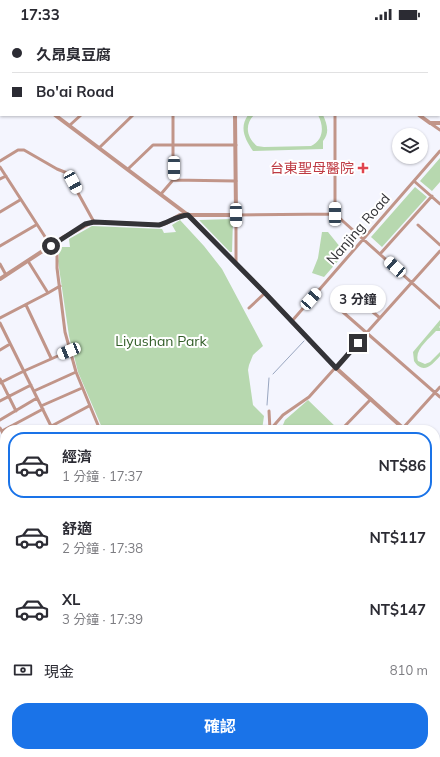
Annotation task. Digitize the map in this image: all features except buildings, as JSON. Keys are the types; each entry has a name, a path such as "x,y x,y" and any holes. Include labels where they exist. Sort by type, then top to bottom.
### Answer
{"street":[{"path":"56,116 188,215 336,368 400,425"},
{"path":"70,125 80,116"},
{"path":"99,148 132,116"},
{"path":"161,194 174,180 173,116"},
{"path":"235,116 236,263"},
{"path":"335,116 335,214"},
{"path":"420,116 440,130"},
{"path":"430,123 440,123"},
{"path":"128,170 153,145 236,145"},
{"path":"0,161 20,150 26,151 57,169 67,173 94,222"},
{"name":"Nanjing Road","path":"292,321 440,151"},
{"path":"0,167 36,225 51,246"},
{"path":"0,179 6,176"},
{"path":"174,180 236,180"},
{"path":"414,181 440,204"},
{"path":"380,254 432,196"},
{"path":"0,212 20,200"},
{"path":"0,279 85,224 94,222 159,225 166,223 180,215 335,214 440,308"},
{"path":"0,246 36,225"},
{"path":"418,225 440,245"},
{"path":"57,242 57,268 65,332 69,351 82,388 98,425"},
{"path":"274,425 282,415 309,397 440,251"},
{"path":"28,261 48,293"},
{"path":"0,264 6,275"},
{"path":"0,318 60,286"},
{"path":"349,292 380,318"},
{"path":"249,308 265,293"},
{"path":"26,305 51,358"},
{"path":"336,306 440,397"},
{"path":"0,323 50,425"},
{"path":"0,350 10,344"},
{"path":"16,410 1,382 69,351"},
{"path":"34,391 76,372"},
{"path":"0,401 31,385"},
{"path":"407,425 440,387"},
{"path":"10,425 82,388"},
{"path":"0,420 37,398"},
{"path":"347,425 371,399"},
{"path":"53,425 89,406"},
{"path":"269,411 270,425"}],"green space":[{"path":"247,116 253,116 249,123 248,131 251,139 257,146 311,146 318,140 322,132 318,116 323,116 327,125 327,135 323,141 323,149 253,151 244,133 245,120"},
{"path":"440,158 440,182 432,191 420,181"},
{"path":"415,187 427,197 382,247 371,237"},
{"path":"233,219 232,252 230,252 199,220"},
{"name":"Liyushan Park","path":"180,220 204,246 222,269 263,346 253,355 248,370 253,405 264,416 263,425 101,425 78,372 69,336 58,261 60,247 70,247 69,239 92,226 162,229 164,233 176,232 172,225"},
{"path":"322,232 328,232 345,253 324,277 312,273 318,258"},
{"path":"440,320 440,331 436,331 426,341 420,349 417,357 418,361 425,364 430,362 440,352 440,356 431,365 424,368 421,367 414,361 413,352"},
{"path":"308,400 334,425 283,425 285,420"}],"waterway":[{"path":"273,374 304,341"},
{"path":"267,405 269,378"}],"place":[{"name":"台東聖母醫院","path":"363,168"}],"route":[{"path":"51,246 85,224 94,222 159,225 166,223 180,215 188,215 336,368 358,343"}]}
